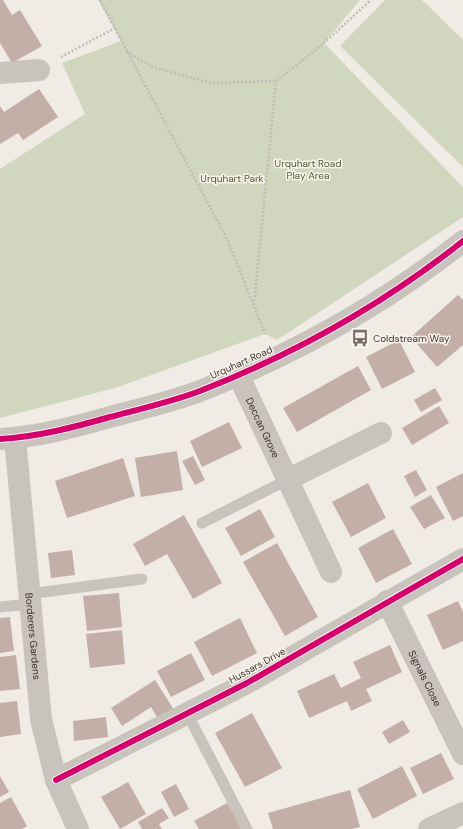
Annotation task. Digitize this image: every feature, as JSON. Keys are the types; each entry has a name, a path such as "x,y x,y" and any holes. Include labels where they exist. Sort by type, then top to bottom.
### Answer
{"street":[{"path":"0,73 39,70"},
{"name":"Urquhart Road","path":"7,438 87,423 142,409 200,391 315,339 393,293 463,241"},
{"name":"Deccan Grove","path":"238,374 331,572"},
{"path":"287,480 381,433"},
{"name":"Borderers Gardens","path":"7,438 30,599 41,719 56,780 78,829"},
{"name":"Hussars Drive","path":"56,780 247,683 463,559"},
{"name":"Signals Close","path":"388,601 463,754"},
{"path":"429,829 463,813"}],"lane":[{"path":"202,523 287,480"},
{"path":"0,608 30,599 142,579"},
{"path":"187,713 247,829"}],"path":[{"path":"100,0 228,241 265,334"},
{"path":"127,52 153,67 211,83 276,81 324,43 371,0"},
{"path":"39,70 116,28"},
{"path":"254,306 276,81"}],"green space":[{"name":"Urquhart Park","path":"98,0 360,0 324,43 463,187 463,217 277,340 265,334 115,388 0,418 0,169 85,114 62,63 121,41"},
{"path":"385,0 422,0 463,40 463,167 340,46"}],"building":[{"path":"0,0 3,0 12,15 20,10 42,46 12,63 0,43"},
{"path":"39,89 58,117 23,140 18,133 0,144 0,106 4,112"},
{"path":"458,295 463,300 463,345 437,367 411,337"},
{"path":"399,340 415,372 382,389 366,357"},
{"path":"358,366 371,390 297,432 283,408"},
{"path":"435,388 442,400 421,412 414,400"},
{"path":"439,406 449,423 412,445 402,428"},
{"path":"229,422 242,448 202,467 190,441"},
{"path":"177,451 183,490 141,497 135,458"},
{"path":"193,456 205,480 195,485 182,461"},
{"path":"123,458 135,496 67,518 55,481"},
{"path":"416,470 427,490 415,497 404,476"},
{"path":"463,473 463,516 453,521 436,487"},
{"path":"368,483 386,518 351,537 332,502"},
{"path":"431,495 445,518 424,529 410,507"},
{"path":"260,509 275,537 241,556 225,528"},
{"path":"184,515 222,583 193,599 167,554 145,566 133,544"},
{"path":"393,529 412,564 376,583 358,548"},
{"path":"277,543 318,617 285,636 243,562"},
{"path":"72,550 75,575 51,578 48,553"},
{"path":"119,593 122,627 87,631 83,596"},
{"path":"458,601 463,612 463,641 443,650 427,615"},
{"path":"10,617 14,651 0,653 0,618"},
{"path":"240,618 257,653 212,676 194,642"},
{"path":"122,630 125,664 90,668 86,634"},
{"path":"390,645 402,672 366,689 372,701 351,711 347,701 309,718 297,691 334,674 341,688 361,678 353,662"},
{"path":"191,653 205,680 171,697 157,671"},
{"path":"16,655 20,689 0,691 0,657"},
{"path":"155,680 174,710 158,719 151,707 122,726 111,708"},
{"path":"17,701 21,734 0,737 0,703"},
{"path":"252,713 282,768 245,787 215,733"},
{"path":"106,717 108,737 74,741 73,721"},
{"path":"403,720 410,732 389,744 382,732"},
{"path":"441,753 454,779 423,794 410,768"},
{"path":"402,766 417,796 373,819 357,789"},
{"path":"0,776 9,792 0,797"},
{"path":"128,782 146,814 120,829 101,797"},
{"path":"176,784 189,809 174,817 161,792"},
{"path":"350,790 360,827 351,829 273,829 268,813"},
{"path":"11,797 27,826 22,829 0,829 0,803"},
{"path":"227,803 242,829 199,829 194,821"},
{"path":"162,808 169,818 159,824 162,829 142,829 138,822"}],"cycle path":[{"path":"0,439 56,431 178,399 235,377 270,361 337,326 402,286 463,241"},
{"path":"56,780 247,683 463,559"}],"place":[{"name":"Coldstream Way","path":"360,338"}],"park label":[{"name":"Urquhart Road Play Area","path":"308,168"}]}
